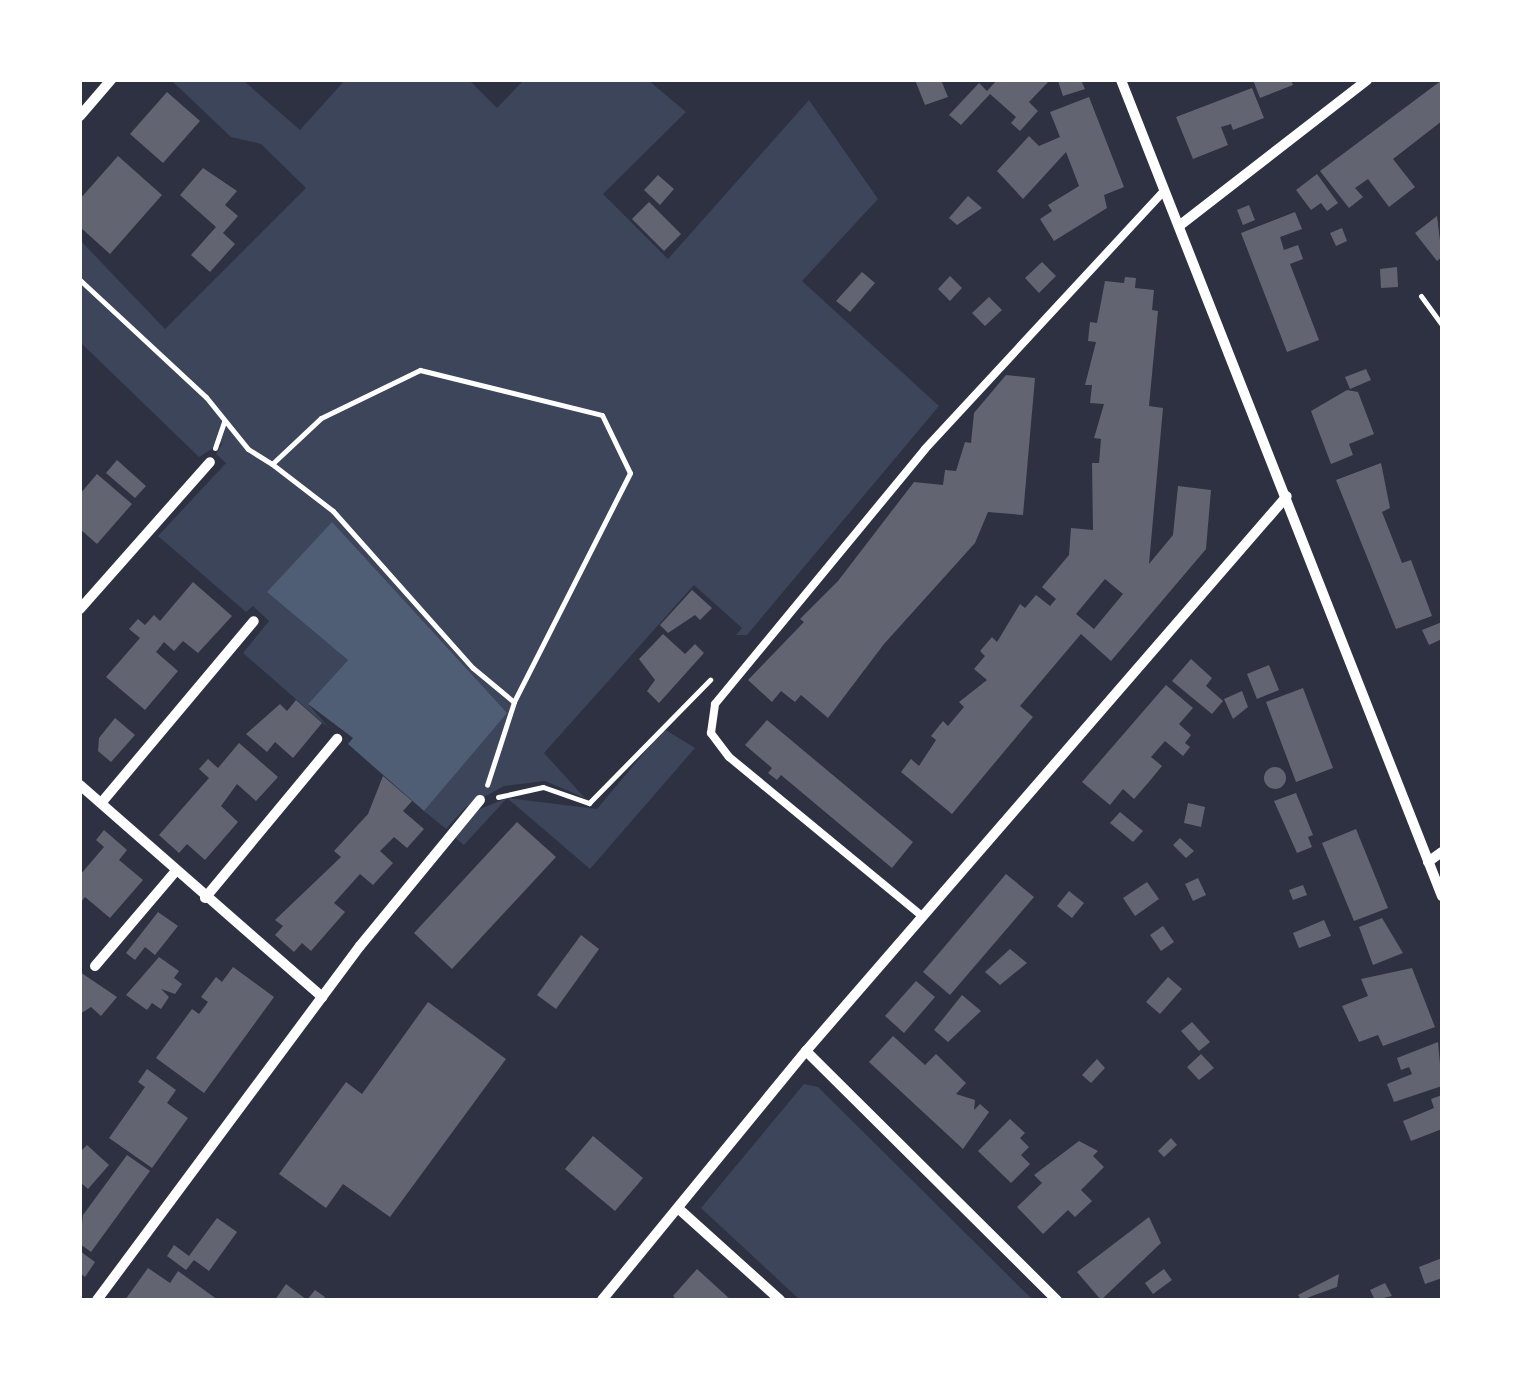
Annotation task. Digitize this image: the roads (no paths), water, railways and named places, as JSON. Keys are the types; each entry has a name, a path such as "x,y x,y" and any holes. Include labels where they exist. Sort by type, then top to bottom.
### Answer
{"street":[{"path":"80,116 111,80"},
{"path":"1122,80 1442,896"},
{"path":"1179,226 1367,80"},
{"path":"80,609 210,462"},
{"path":"602,1300 806,1051 1286,496"},
{"path":"102,802 254,621"},
{"path":"205,898 337,739"},
{"path":"80,788 102,802 205,898 322,997"},
{"path":"96,1300 322,997 480,800"},
{"path":"1428,862 1442,852"},
{"path":"94,966 176,872"},
{"path":"806,1051 1057,1300"},
{"path":"679,1209 780,1300"}],"lane":[{"path":"922,916 728,757 712,733 711,718 732,680 925,449 1165,190"}]}
